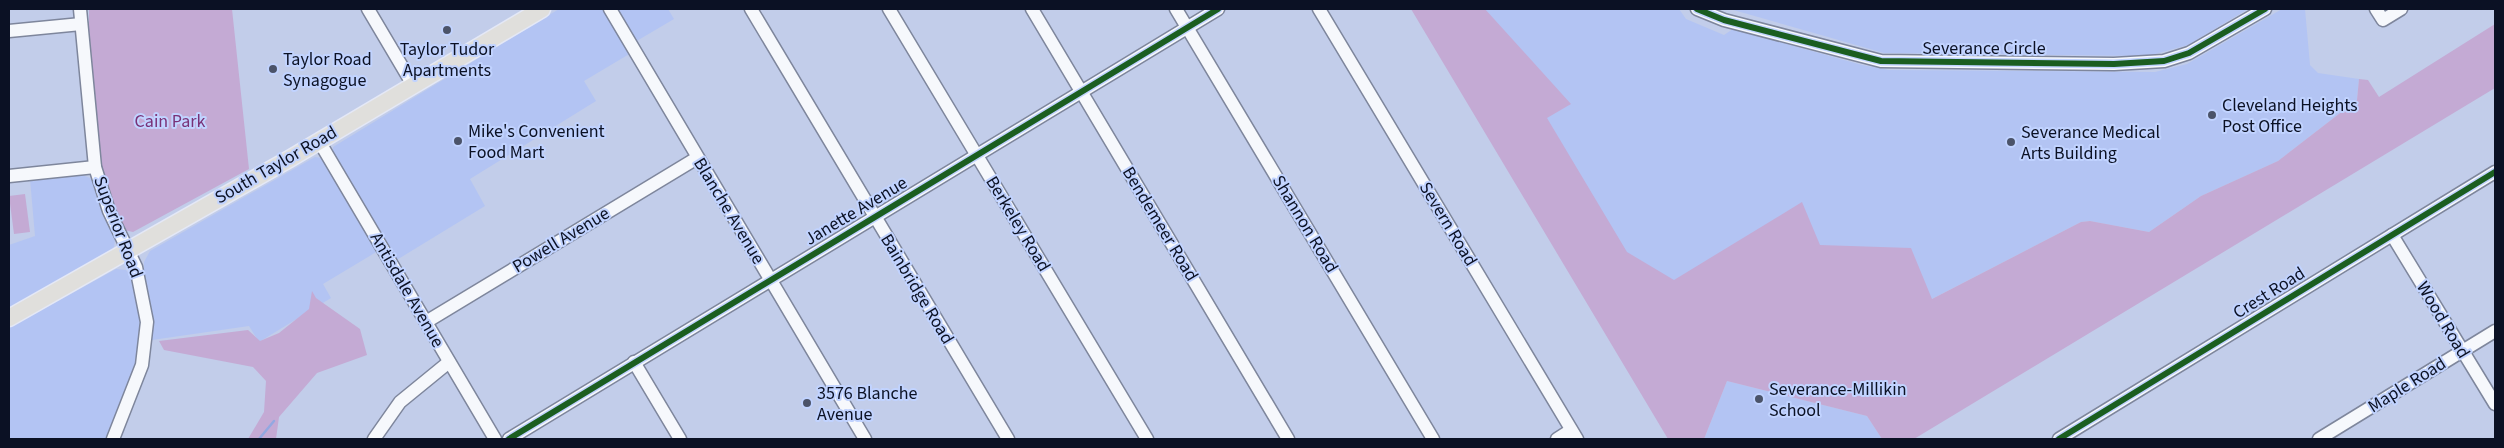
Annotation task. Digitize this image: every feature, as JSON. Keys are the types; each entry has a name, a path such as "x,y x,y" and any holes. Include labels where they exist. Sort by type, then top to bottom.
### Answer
{"main road":[{"name":"South Taylor Road","path":"9,318 128,252 542,9"}],"street":[{"name":"Superior Road","path":"80,9 95,167 109,211 128,252 143,295 147,322 147,343 142,365 113,439"},
{"path":"368,9 413,85"},
{"name":"Blanche Avenue","path":"610,9 865,439"},
{"name":"Bainbridge Road","path":"750,9 1008,439"},
{"name":"Berkeley Road","path":"889,9 1147,439"},
{"name":"Bendemeer Road","path":"1032,9 1288,439"},
{"name":"Shannon Road","path":"1176,9 1433,439"},
{"name":"Janette Avenue","path":"510,439 874,216 1218,9"},
{"name":"Severn Road","path":"1319,9 1574,435"},
{"name":"Severance Circle","path":"1697,9 1724,20 1881,61 2114,64 2164,61 2189,53 2265,9"},
{"path":"2379,14 2401,9"},
{"path":"9,32 81,24"},
{"name":"Antisdale Avenue","path":"319,141 495,439"},
{"name":"Powell Avenue","path":"426,322 697,158"},
{"path":"9,176 95,167"},
{"name":"Crest Road","path":"2059,439 2495,172"},
{"name":"Wood Road","path":"2392,235 2495,404"},
{"name":"Maple Road","path":"2319,439 2495,331"},
{"path":"374,439 400,402 449,362"},
{"path":"634,362 680,439"},
{"path":"1557,439 1574,435"}],"shaded area":[{"path":"559,9 668,9 674,19 635,42 631,53 584,81 596,101 470,179 485,206 395,261 333,154 333,147"},
{"path":"1451,9 1679,9 1686,19 1724,35 1733,29 1862,65 1889,70 2155,72 2187,64 2282,9 2305,9 2310,65 2318,73 2359,79 2357,100 2278,161 2201,196 2149,232 2090,221 2081,222 1858,337 1629,308"},
{"path":"1730,9 2248,9 2188,45 2148,56 1884,53"},
{"path":"315,157 322,158 378,251 323,284 331,298 259,342 249,326 152,340 152,311 144,272 144,262 150,251"},
{"path":"82,175 90,178 94,184 115,240 114,247 108,253 9,308 9,245 35,236 30,179"},
{"path":"116,269 126,270 135,281 142,319 138,361 107,439 9,439 9,328"},
{"name":"Severance-Millikin School","path":"1727,381 1867,416 1882,439 1704,439"}],"green space":[{"name":"Cain Park","path":"89,9 232,9 249,169 133,232 124,230 113,207 105,183 100,158 94,107"},
{"path":"1411,9 1485,9 1571,104 1547,118 1627,252 1674,280 1802,202 1820,245 1911,248 1932,299 2081,222 2090,221 2149,232 2201,196 2278,161 2357,100 2359,79 2368,80 2379,97 2495,24 2495,88 1914,439 1882,439 1867,416 1727,381 1704,439 1668,439"},
{"path":"25,194 30,232 14,234 9,196"},
{"path":"312,291 316,298 360,329 367,355 317,373 279,417 276,439 248,439 264,412 266,381 253,367 164,350 159,341 248,330 260,341 279,333 309,309"}],"waterway":[{"path":"259,439 274,421"}],"cycle path":[{"path":"509,439 1218,9"},
{"path":"1697,9 1724,20 1881,61 2114,64 2164,61 2189,53 2265,9"},
{"path":"2059,439 2495,172"}],"place":[{"name":"Taylor Tudor Apartments","path":"447,30"},
{"name":"Taylor Road Synagogue","path":"273,69"},
{"name":"Cleveland Heights Post Office","path":"2212,115"},
{"name":"Mike's Convenient Food Mart","path":"458,141"},
{"name":"Severance Medical Arts Building","path":"2011,142"},
{"name":"Severance-Millikin School","path":"1759,399"},
{"name":"3576 Blanche Avenue","path":"807,403"}]}
